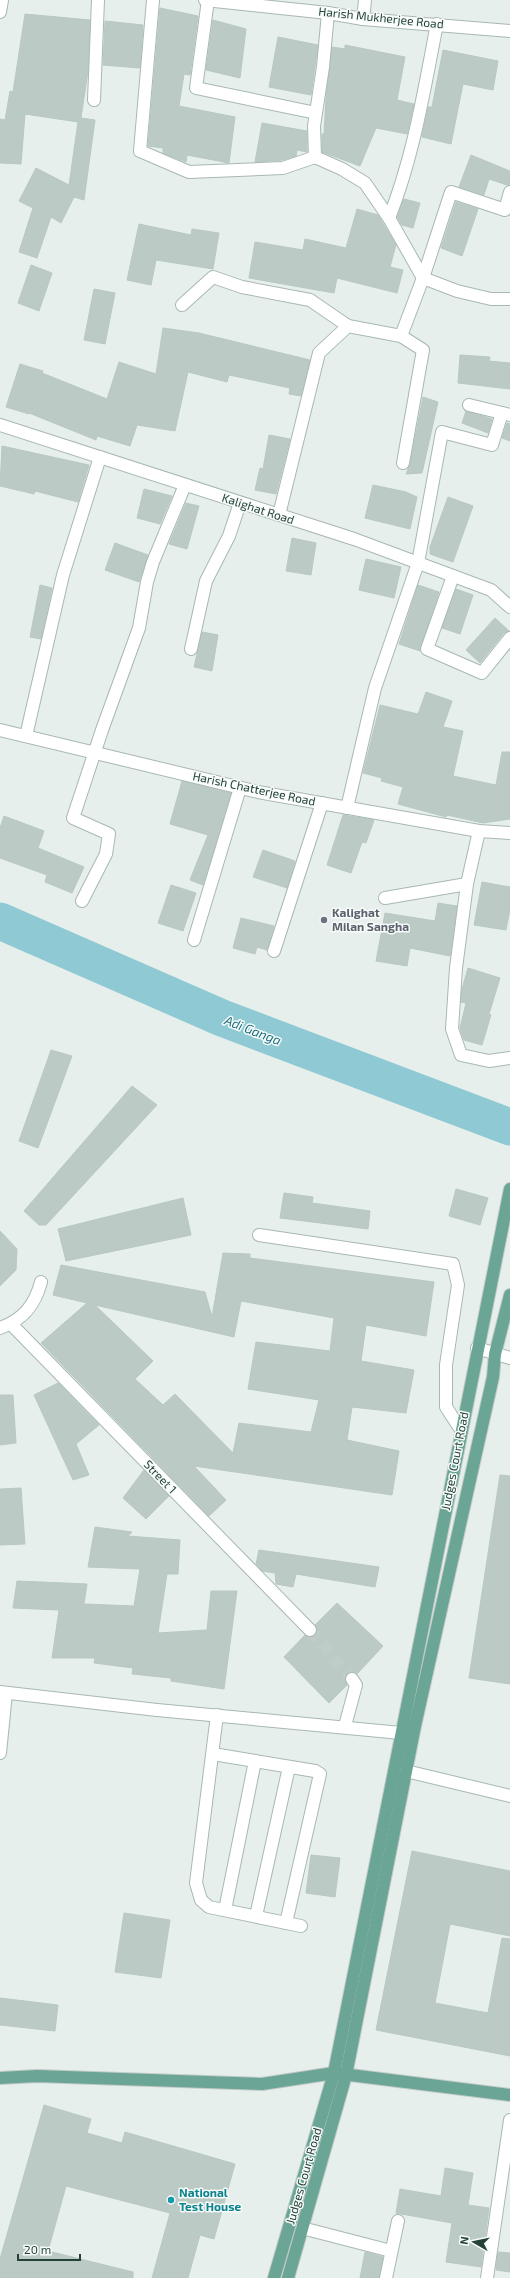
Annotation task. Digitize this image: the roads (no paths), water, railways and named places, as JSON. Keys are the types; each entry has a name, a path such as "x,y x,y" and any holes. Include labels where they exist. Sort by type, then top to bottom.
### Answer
{"main road":[{"name":"Judges Court Road","path":"274,2278 340,2074 401,1734 510,1189"},
{"path":"288,2278 302,2228 340,2074 493,1377 495,1354 510,1294"},
{"path":"0,2078 37,2076 262,2084 340,2074 510,2095"}],"street":[{"path":"0,12 2,0"},
{"path":"94,100 98,0"},
{"path":"153,0 140,151 189,172 283,168 315,157 342,169 365,183 389,218 423,278 457,291 491,299 510,299"},
{"name":"Harish Mukherjee Road","path":"205,0 328,13 363,19 510,31"},
{"path":"208,0 196,88 316,113"},
{"path":"363,19 365,0"},
{"path":"315,157 314,126 323,67 328,13"},
{"path":"389,218 403,184 416,134 437,24"},
{"path":"401,336 423,278 451,192 505,210 510,192"},
{"path":"182,305 213,277 242,287 310,300 348,326 401,336 423,350 404,463"},
{"path":"279,515 318,353 348,326"},
{"path":"347,808 375,688 418,563 442,432 492,445 506,414 469,405"},
{"name":"Kalighat Road","path":"0,424 354,539 491,590 510,607"},
{"path":"26,736 63,575 100,457"},
{"path":"82,901 106,854 108,834 73,818 139,628 147,582 153,562 185,485"},
{"path":"192,649 206,581 229,536 240,503"},
{"path":"453,576 427,649 482,673 510,638"},
{"name":"Harish Chatterjee Road","path":"0,730 94,754 240,788 479,831 510,833"},
{"path":"194,940 240,788"},
{"path":"274,951 322,803"},
{"path":"479,831 467,884 456,968 452,1029 461,1054 489,1061 510,1058"},
{"path":"385,898 467,884"},
{"path":"259,1235 453,1264 458,1285 446,1366 446,1407 461,1430"},
{"path":"5,1326 22,1317 31,1307 38,1295 41,1282"},
{"name":"Street 1","path":"5,1326 310,1630"},
{"path":"477,1348 510,1358"},
{"path":"345,1726 356,1685 352,1679"},
{"path":"0,1753 3,1692 217,1715 345,1726 401,1734"},
{"path":"217,1715 196,1883 200,1900 208,1906 301,1926"},
{"path":"212,1754 315,1771 320,1774 286,1923"},
{"path":"225,1910 255,1761"},
{"path":"256,1916 289,1767"},
{"path":"406,1771 510,1796"},
{"path":"487,2278 510,2120"},
{"path":"386,2278 398,2221"},
{"path":"302,2228 391,2251"}],"waterway":[{"name":"Adi Ganga","path":"0,921 222,1018 510,1127"}],"tunnel":[{"path":"310,1630 352,1679"}],"place":[{"name":"Kalighat Milan Sangha","path":"324,920"},
{"name":"National Test House","path":"171,2200"}]}
